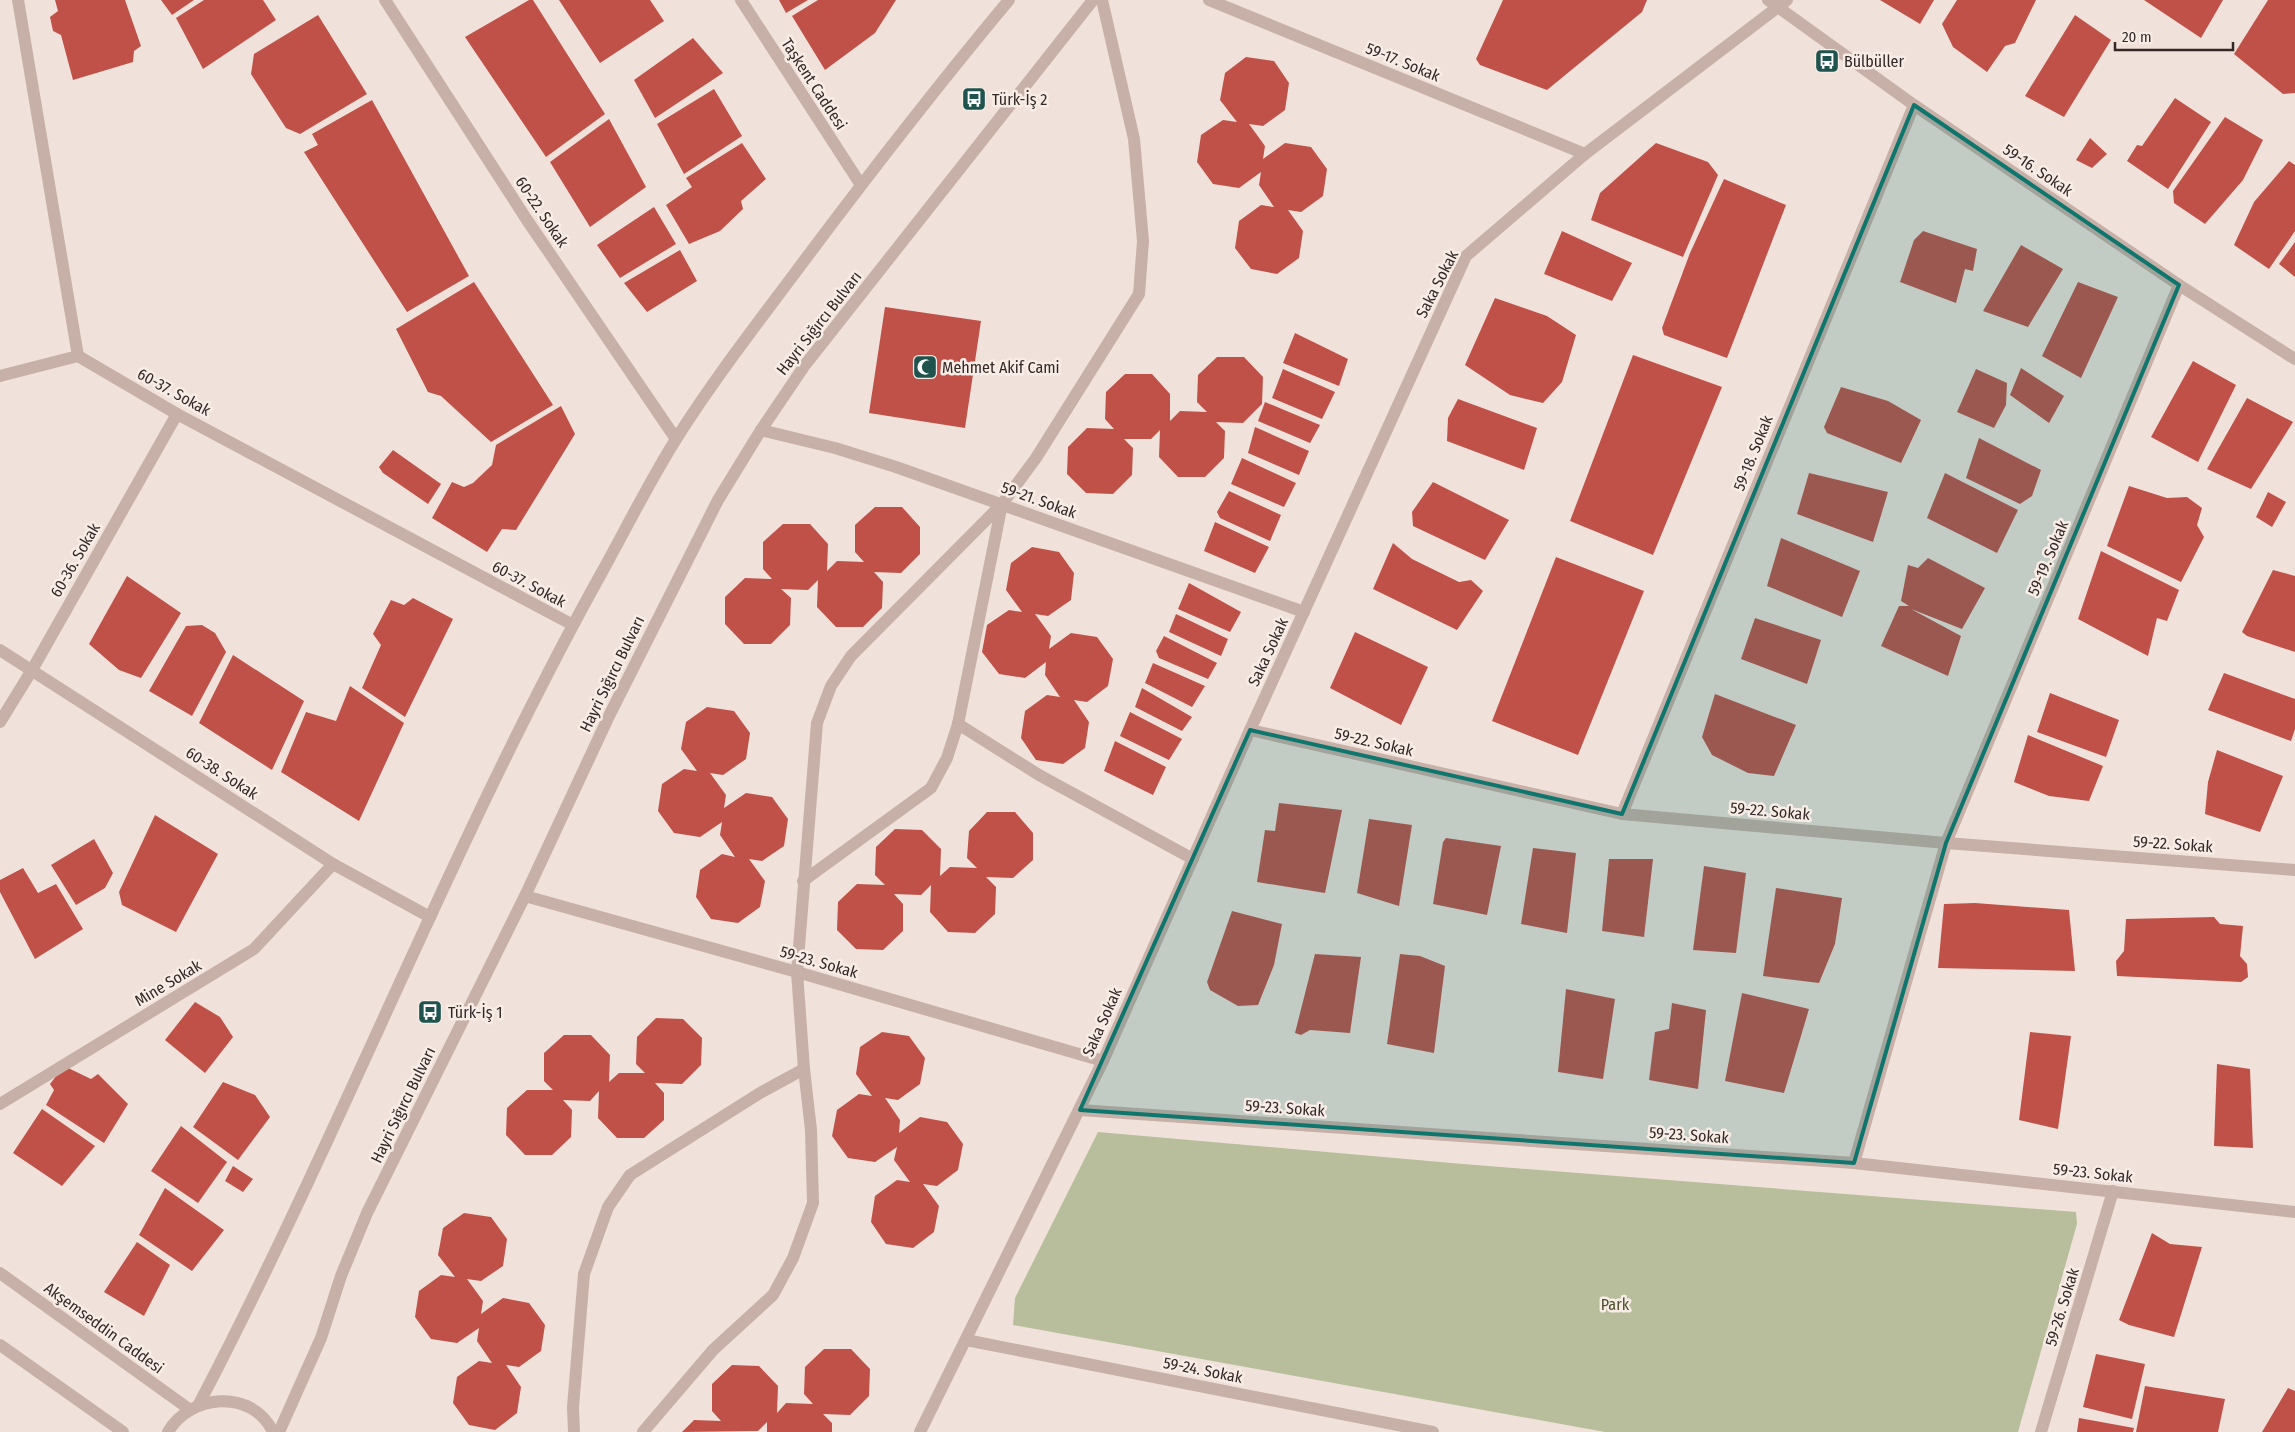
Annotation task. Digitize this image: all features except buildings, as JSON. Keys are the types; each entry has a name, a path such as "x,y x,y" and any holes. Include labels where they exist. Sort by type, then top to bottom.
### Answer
{"street":[{"path":"0,376 78,356 18,0"},
{"name":"60-22. Sokak","path":"385,0 527,220 676,439"},
{"name":"Taşkent Caddesi","path":"741,0 860,185"},
{"path":"194,1407 276,1251 496,776 573,625 676,439 716,380 860,185 945,77 1009,0"},
{"name":"Hayri Sığırcı Bulvarı","path":"280,1432 321,1338 341,1276 367,1213 525,896 609,716 718,500 761,430 805,365 1093,0"},
{"path":"644,1432 713,1350 773,1295 794,1258 813,1203 811,1130 804,1068 797,972 817,723 831,686 851,656 1002,504 1036,458 1139,294 1143,241 1134,139 1102,0"},
{"name":"59-17. Sokak","path":"1209,0 1585,154"},
{"name":"59-16. Sokak","path":"1768,0 1784,4 1914,105 2179,285 2295,359"},
{"name":"Saka Sokak","path":"920,1432 1103,1061 1250,730 1466,256 1585,154 1784,4"},
{"name":"59-18. Sokak","path":"1622,814 1914,105"},
{"name":"59-19. Sokak","path":"1854,1162 1946,843 2179,285"},
{"name":"60-37. Sokak","path":"78,356 177,414 573,625"},
{"name":"60-36. Sokak","path":"0,722 32,670 177,414"},
{"name":"59-21. Sokak","path":"761,430 844,450 1002,504 1304,612"},
{"path":"803,881 931,788 947,758 958,724 1002,504"},
{"name":"60-38. Sokak","path":"0,650 333,864 430,917"},
{"path":"958,724 1038,775 1193,859"},
{"name":"59-22. Sokak","path":"1250,730 1622,814 1946,843 2295,870"},
{"name":"Mine Sokak","path":"0,1104 254,949 333,864"},
{"name":"59-23. Sokak","path":"525,896 797,972 1103,1061"},
{"path":"574,1432 573,1407 584,1274 608,1207 630,1175 760,1093 804,1068"},
{"name":"59-23. Sokak","path":"1080,1110 1854,1162 2295,1212"},
{"name":"59-26. Sokak","path":"2041,1432 2113,1191"},
{"name":"Akşemseddin Caddesi","path":"0,1273 194,1407"},
{"name":"59-24. Sokak","path":"966,1340 1433,1432"},
{"path":"0,1345 123,1432"},
{"path":"168,1432 176,1420 194,1407 222,1400 245,1406 260,1416 273,1432"}],"highlighted area":[{"path":"1914,105 2179,285 1946,843 1854,1163 1080,1110 1250,730 1622,814"}],"green space":[{"name":"Park","path":"1098,1132 1463,1164 2076,1212 2077,1224 2018,1432 1605,1432 1013,1325 1015,1298"}],"place":[{"name":"Bülbüller","path":"1827,61"},
{"name":"Türk-İş 2","path":"974,99"},
{"name":"Mehmet Akif Cami","path":"925,367"},
{"name":"Türk-İş 1","path":"430,1012"}]}
